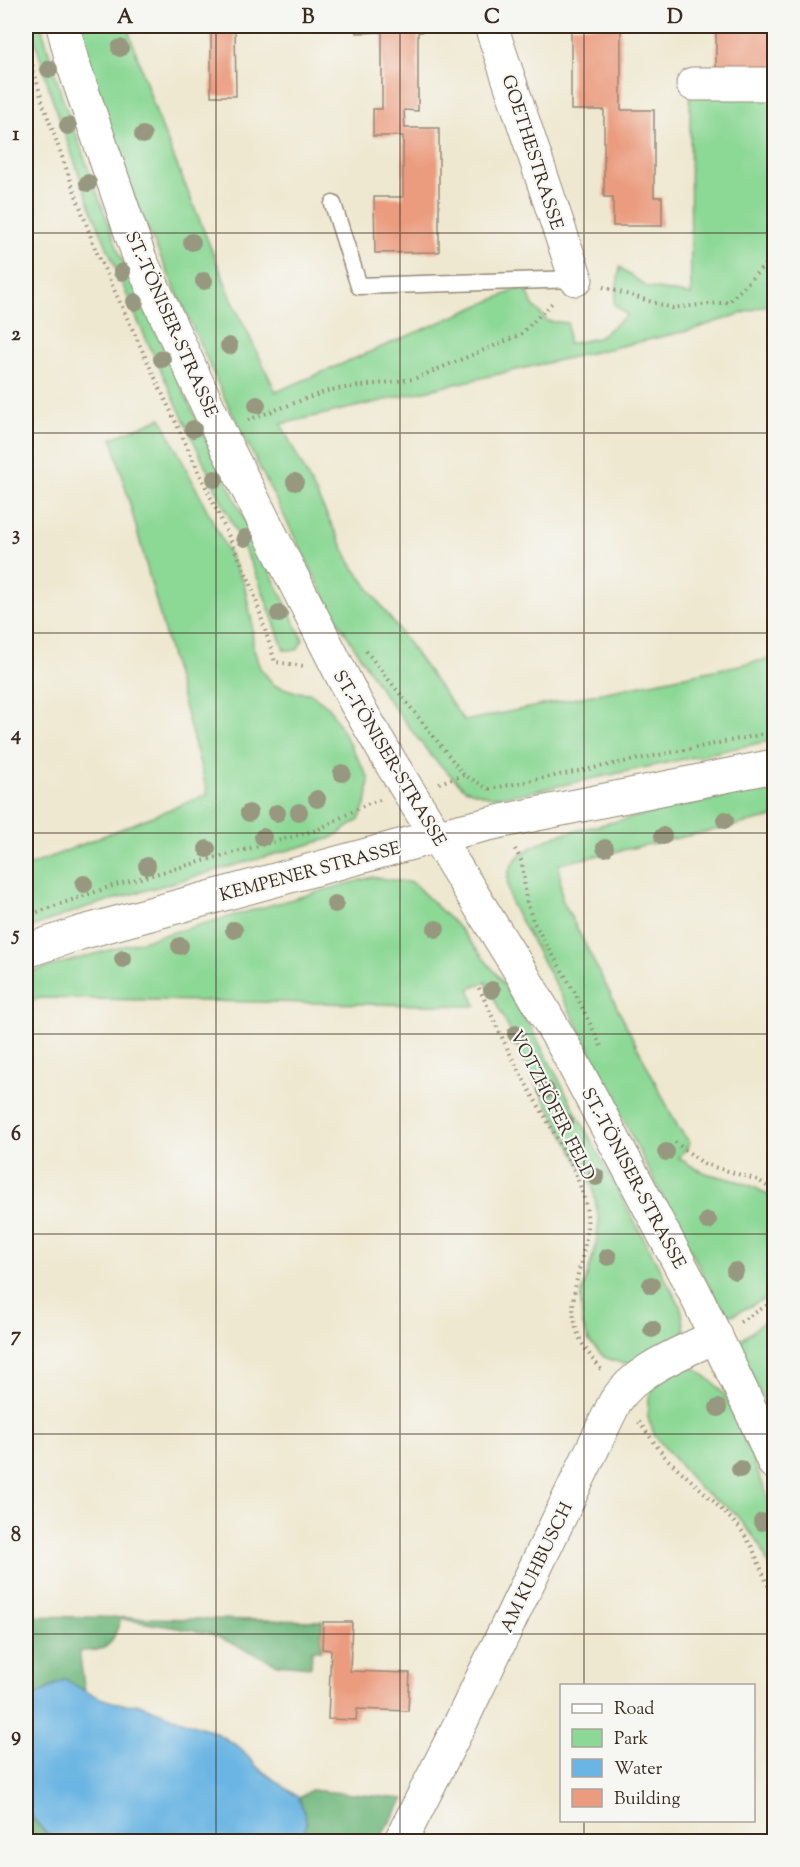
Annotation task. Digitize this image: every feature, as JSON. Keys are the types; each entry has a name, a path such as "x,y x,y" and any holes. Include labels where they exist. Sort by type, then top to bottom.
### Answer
{"main road":[{"name":"ST.-TÖNISER-STRASSE","path":"63,26 72,61 140,259 227,448 356,703 560,1039 671,1246 735,1328 774,1463"},
{"name":"GOETHESTRASSE","path":"491,26 576,279"},
{"path":"693,84 774,84"},
{"name":"KEMPENER STRASSE","path":"26,951 80,933 436,836 774,766"},
{"name":"AM KUHBUSCH","path":"400,1842 620,1395 640,1376 735,1328"}],"lane":[{"path":"333,204 359,286 576,279"}],"path":[{"path":"248,420 330,390 414,379 520,335 576,279 672,308 729,302 774,255"},
{"path":"243,410 252,430"},
{"path":"362,643 368,654 464,775 489,789 522,862 526,899 532,921 574,991 604,1053"},
{"path":"489,789 774,732"},
{"path":"26,916 115,885 317,830 369,803 464,775"},
{"name":"VOTZHÖFER FELD","path":"479,988 507,1048 582,1191 587,1212 587,1237 574,1297 574,1320 583,1344 659,1450 721,1507 740,1528 755,1552 774,1600"},
{"path":"675,1143 704,1164 758,1179 774,1191"},
{"path":"735,1328 774,1301"},
{"path":"735,1328 738,1310"}],"green space":[{"path":"31,26 41,26 62,97 120,255 303,640 297,650 284,650 259,581 136,317 91,208 52,98"},
{"path":"74,26 127,26 159,121 233,302 276,392 525,286 533,305 547,321 568,323 568,344 598,338 627,315 614,304 620,267 647,287 691,295 690,90 774,90 774,168 766,181 774,190 774,303 691,330 281,424 352,565 464,721 774,658 774,740 520,794 491,797 465,789 432,757 383,693 333,613 225,399 124,176"},
{"path":"161,418 244,584 252,622 253,647 260,668 274,685 296,692 310,693 329,707 369,779 367,800 359,820 332,838 90,906 26,929 26,867 208,794 112,438"},
{"path":"774,785 774,817 559,864 562,899 678,1127 690,1143 679,1158 705,1173 751,1186 774,1200 774,1294 733,1315 722,1311 635,1143 584,1037 512,905 508,890 508,877 510,868 523,853 557,835"},
{"path":"372,877 413,883 460,929 498,976 531,1028 681,1308 685,1330 676,1344 633,1364 604,1357 589,1341 582,1323 581,1297 596,1245 599,1221 593,1188 535,1082 486,982 469,989 476,1006 41,998 26,1002 26,973"},
{"path":"774,1313 774,1425 738,1343"},
{"path":"686,1366 696,1369 714,1383 727,1399 774,1511 774,1580 761,1546 734,1512 700,1489 655,1436 648,1418 648,1401 656,1382"},
{"path":"26,1616 322,1621 321,1650 312,1650 311,1667 277,1664 209,1633 121,1619 108,1646 97,1650 79,1651 85,1692 65,1679 35,1696 26,1710"},
{"path":"311,1790 404,1799 378,1841 301,1842 307,1823 299,1798"},
{"path":"26,1804 30,1815 53,1841 26,1841"}],"water":[{"path":"65,1679 100,1698 119,1703 139,1704 214,1732 238,1746 257,1767 299,1798 307,1823 301,1841 53,1841 30,1815 26,1804 26,1710 35,1696"}],"building":[{"path":"211,26 235,26 236,96 211,96"},
{"path":"357,26 422,26 422,32 418,32 418,111 404,110 405,128 439,128 439,252 375,253 374,197 403,197 403,136 373,136 373,109 382,109 382,32 357,33"},
{"path":"571,26 621,26 621,110 654,110 654,197 662,197 662,226 613,226 613,197 604,197 604,110 571,110"},
{"path":"716,26 774,26 774,71 716,72"},
{"path":"323,1622 352,1622 350,1671 410,1673 408,1711 357,1709 356,1720 328,1719 331,1650 322,1649"}]}
